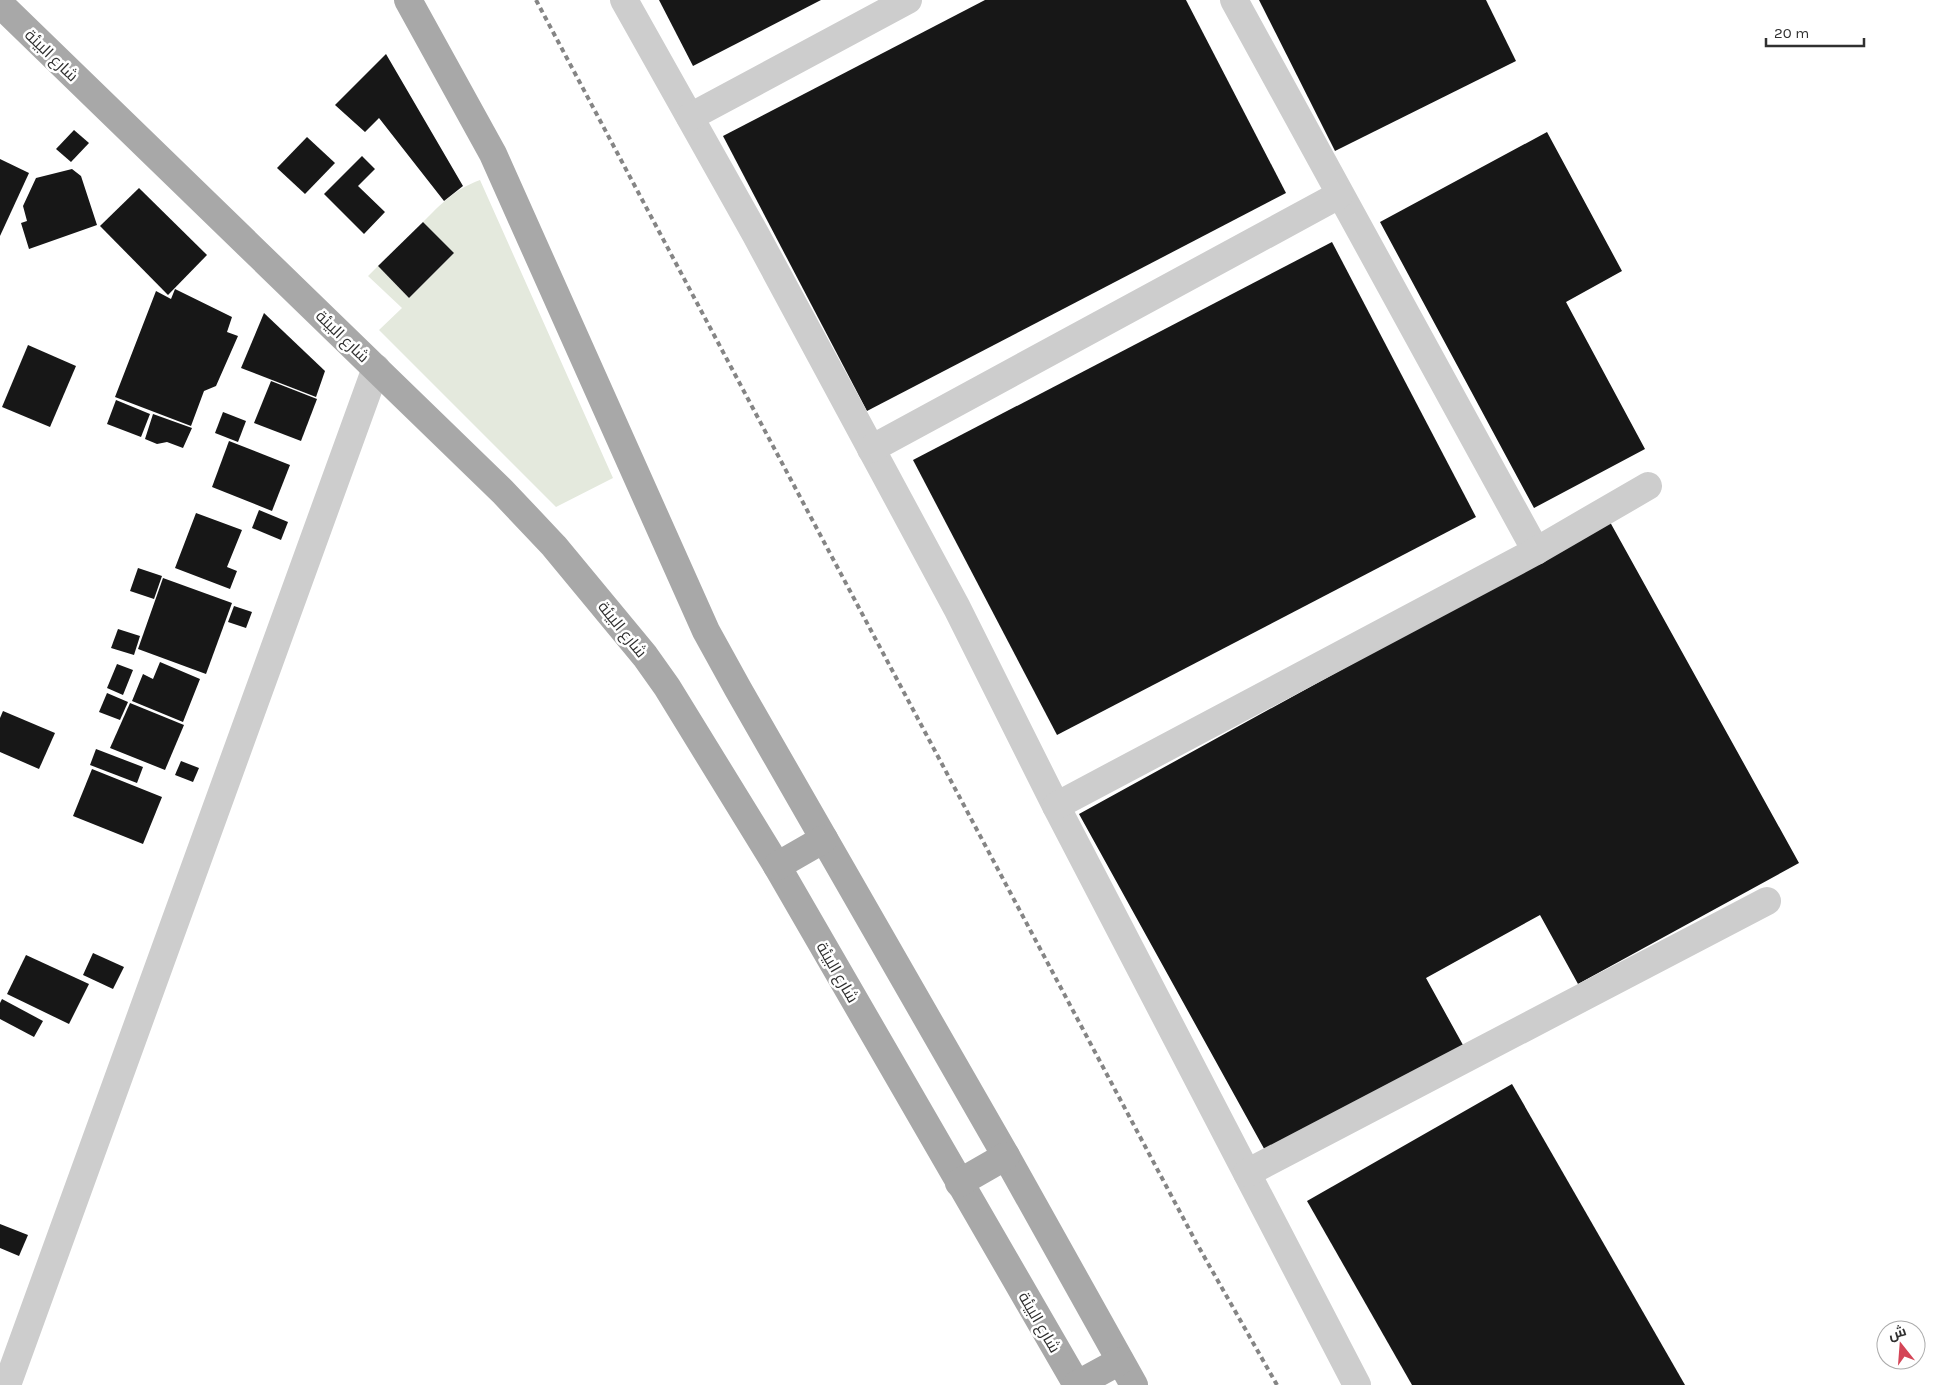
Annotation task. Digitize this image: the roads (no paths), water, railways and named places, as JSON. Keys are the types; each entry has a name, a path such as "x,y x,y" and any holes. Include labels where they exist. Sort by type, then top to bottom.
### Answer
{"main road":[{"path":"408,0 493,154 706,631 1006,1156 1134,1385"},
{"name":"شارع البيئة","path":"0,4 503,492 548,539 645,656 667,687 777,866 1076,1385"},
{"path":"777,866 824,839"},
{"path":"959,1183 1006,1156"},
{"path":"1076,1385 1120,1360"}],"street":[{"path":"624,0 690,117 957,608 1056,806 1357,1385"},
{"path":"690,117 908,0"},
{"path":"1234,0 1339,195 1536,551"},
{"path":"871,448 1339,195"},
{"path":"7,1385 376,368"},
{"path":"1056,806 1536,551 1648,486"},
{"path":"1247,1173 1766,901"}],"railway":[{"path":"536,0 1197,1244 1277,1385"}]}
